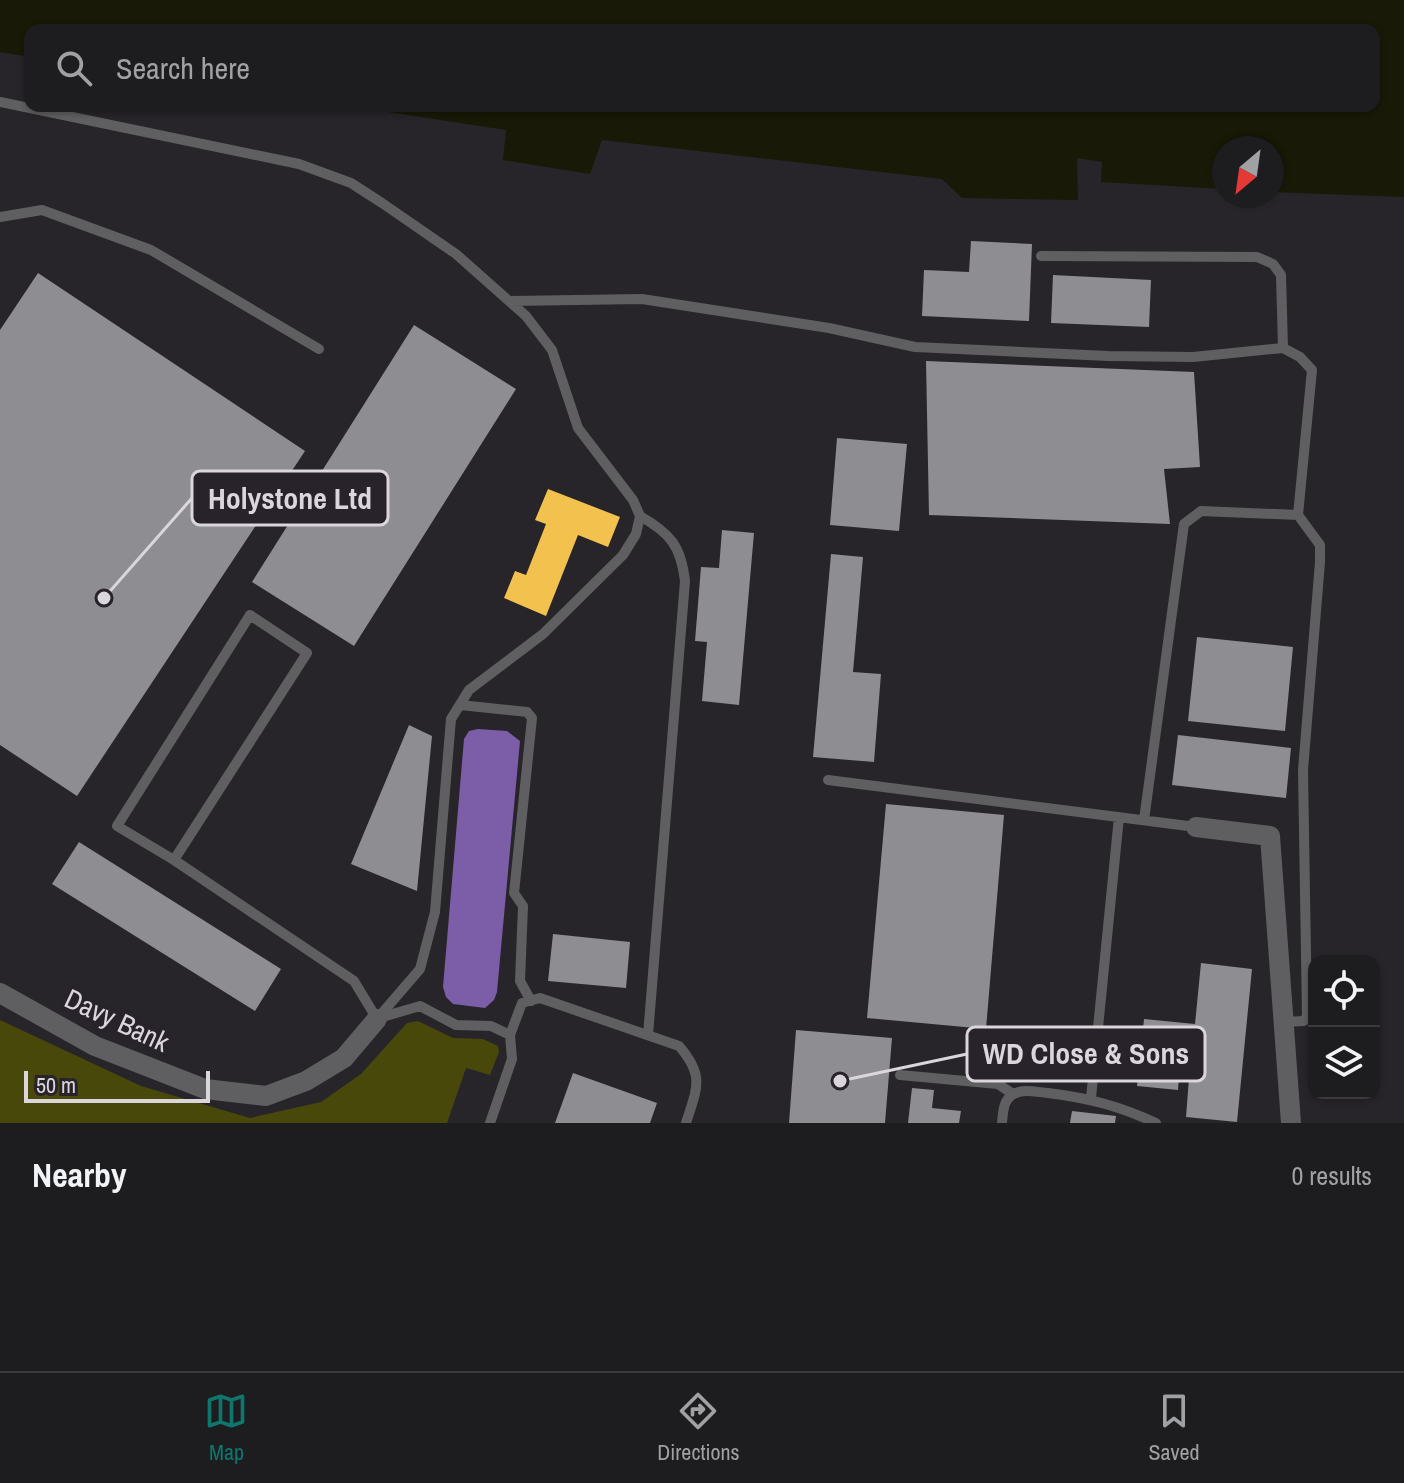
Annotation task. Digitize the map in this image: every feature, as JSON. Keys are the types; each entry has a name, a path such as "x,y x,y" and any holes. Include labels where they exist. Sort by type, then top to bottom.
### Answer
{"street":[{"path":"1196,827 1270,836 1291,1123"},
{"name":"Davy Bank","path":"0,993 95,1046 205,1089 266,1096 306,1081 344,1058 377,1019"}],"lane":[{"path":"0,102 24,107"},
{"path":"48,112 299,164 351,183 456,254 526,316 552,350 578,428 633,500 640,516 636,534 623,555 543,634 469,690 451,719 435,912 420,969 377,1019"},
{"path":"0,217 42,210 151,250 319,349"},
{"path":"1041,256 1257,257 1273,264 1281,275 1283,348"},
{"path":"510,301 642,299 829,328 915,347 1193,357 1283,348 1300,357 1312,370 1298,515 1320,545 1320,562 1303,770 1307,1016 1304,1021 1284,1022"},
{"path":"1144,820 1184,524 1201,511 1298,515"},
{"path":"640,516 662,528 678,548 685,581 648,1035"},
{"path":"174,860 307,653 250,615 117,826 174,860 354,981 377,1019"},
{"path":"460,705 527,712 532,718 514,893 523,906 520,981 531,1001"},
{"path":"828,780 1196,827"},
{"path":"1091,1098 1119,817"},
{"path":"490,1123 512,1059 510,1035 522,1003 540,998 679,1046 694,1062 699,1084 686,1123"},
{"path":"377,1019 420,1006 456,1025 491,1026 510,1035"},
{"path":"900,1075 998,1084 1013,1094"},
{"path":"1002,1123 1004,1105 1021,1090 1091,1098 1124,1108 1156,1123"}],"shaded area":[{"path":"0,0 1404,0 1404,197 1284,192 1284,136 1212,136 1212,188 1101,182 1102,162 1077,158 1078,200 962,198 942,179 602,140 590,174 503,160 506,130 388,112 1380,112 1380,24 24,24 24,56 0,52"},
{"path":"0,1020 141,1086 250,1118 321,1102 361,1074 407,1023 418,1021 453,1038 483,1039 498,1046 499,1052 490,1075 466,1068 447,1123 0,1123"}],"building: Homes":[{"path":"548,489 620,517 608,547 578,535 546,616 504,598 515,571 526,575 546,524 535,520"}],"building: Offices":[{"path":"469,731 507,731 520,741 497,992 485,1008 453,1004 446,997 443,987 464,739"}],"building: Industry":[{"path":"971,241 1032,244 1029,321 922,316 924,270 969,272"},
{"path":"38,273 305,451 77,796 0,745 0,330"},
{"path":"1053,275 1151,280 1149,327 1051,323"},
{"path":"414,325 516,389 354,646 252,582"},
{"path":"926,361 1194,372 1200,467 1164,469 1170,524 929,515"},
{"path":"837,438 907,444 899,531 830,525"},
{"path":"722,530 754,533 739,705 702,701 707,642 695,641 701,567 719,568"},
{"path":"831,554 863,557 853,672 881,674 874,762 813,757"},
{"path":"1197,637 1293,647 1285,731 1188,721"},
{"path":"409,725 432,736 417,891 351,864"},
{"path":"1178,735 1291,748 1286,798 1172,785"},
{"path":"886,804 1004,815 986,1029 867,1018"},
{"path":"79,842 281,969 255,1011 52,884"},
{"path":"553,934 630,942 626,988 548,981"},
{"path":"1201,963 1252,969 1237,1122 1186,1117 1189,1078 1179,1077 1178,1090 1137,1086 1144,1019 1195,1024"},
{"path":"796,1030 892,1038 885,1123 789,1123"},
{"path":"573,1073 657,1103 650,1123 555,1123"},
{"path":"912,1088 934,1090 932,1108 961,1111 959,1123 908,1123"},
{"path":"1072,1111 1116,1116 1115,1123 1070,1123"}],"place":[{"name":"Holystone Ltd","path":"104,598"},
{"name":"WD Close & Sons","path":"840,1081"}]}
